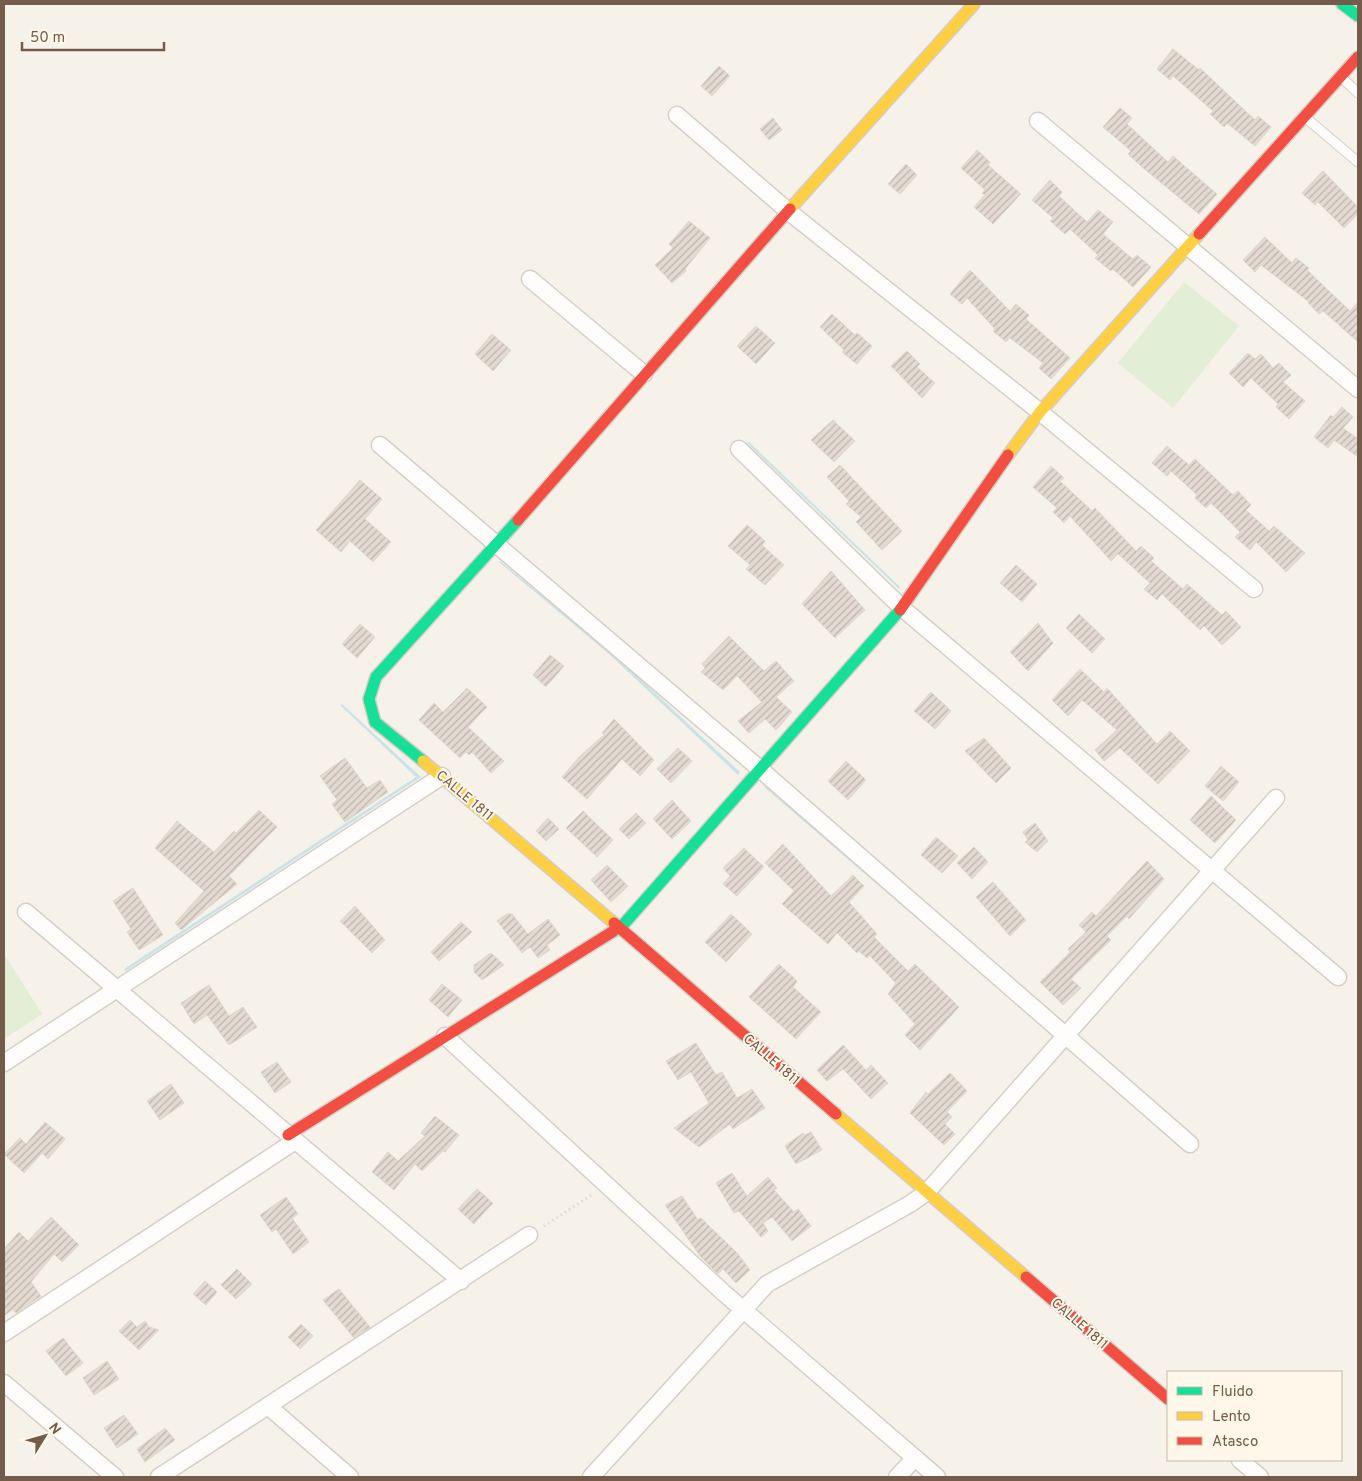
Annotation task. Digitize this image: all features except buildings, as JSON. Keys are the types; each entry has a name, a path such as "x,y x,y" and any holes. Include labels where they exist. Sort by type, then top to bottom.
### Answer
{"main road":[{"path":"496,544 788,211 974,4"},
{"path":"1342,4 1358,16"},
{"path":"292,1138 445,1036 619,927 761,770 902,608 978,496 1040,412 1358,57"},
{"name":"CALLE 1811","path":"496,544 376,677 369,699 374,722 442,776 1167,1397"}],"street":[{"path":"677,115 788,211 1040,412 1254,589"},
{"path":"1038,121 1358,389"},
{"path":"530,280 644,374"},
{"path":"380,445 761,770 1190,1144"},
{"path":"739,449 902,608 1338,977"},
{"path":"4,1063 442,776"},
{"path":"591,1477 767,1284 910,1204 927,1192 1276,798"},
{"path":"26,912 461,1281"},
{"path":"445,1036 606,1186 744,1310 938,1477"},
{"path":"4,1333 292,1138"},
{"path":"159,1477 529,1235"},
{"path":"4,1383 115,1477"},
{"path":"268,1406 350,1477"},
{"path":"897,1477 915,1458"},
{"path":"1241,1461 1260,1477"}],"lane":[{"path":"1340,77 1358,93"},
{"path":"1304,116 1358,162"}],"path":[{"path":"529,1235 606,1186"}],"green space":[{"path":"1184,282 1239,326 1173,408 1118,363"},
{"path":"4,954 42,1014 4,1039"}],"water":[{"path":"749,442 900,587 899,589 747,443"},
{"path":"500,561 611,652 740,772 738,775 609,654"},
{"path":"342,704 421,777 126,971 124,969 416,777 340,705"},
{"path":"765,785 972,966 764,787"}],"traffic: fast":[{"path":"1342,4 1358,16"},
{"path":"423,761 375,722 369,699 376,677 518,520"},
{"path":"612,932 623,925 900,610"}],"traffic: slow":[{"path":"790,209 974,4"},
{"path":"1008,455 1040,412 1199,234"},
{"path":"423,761 614,923"},
{"path":"836,1114 1026,1277"}],"traffic: jam":[{"path":"1199,234 1358,57"},
{"path":"518,520 790,209"},
{"path":"900,610 1008,455"},
{"path":"614,923 836,1114"},
{"path":"288,1135 612,932"},
{"path":"1026,1277 1167,1398"}]}
